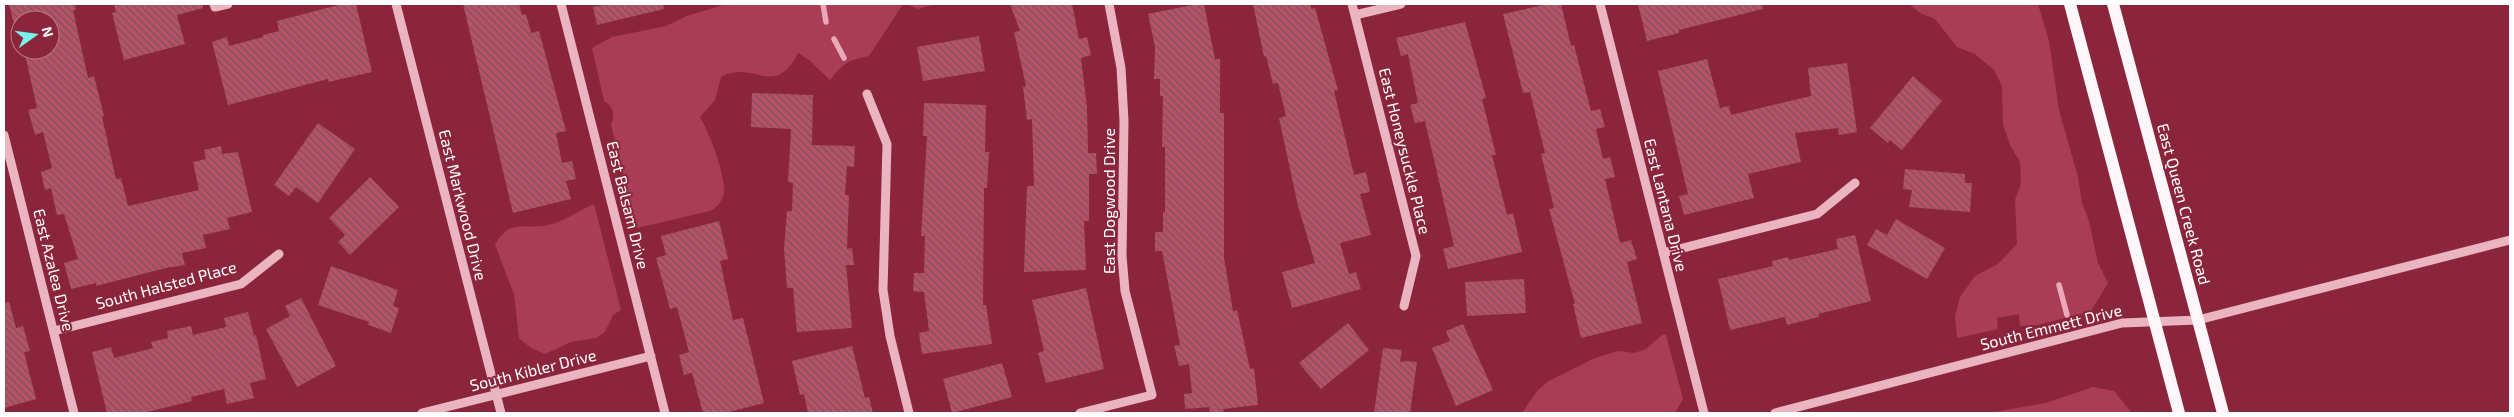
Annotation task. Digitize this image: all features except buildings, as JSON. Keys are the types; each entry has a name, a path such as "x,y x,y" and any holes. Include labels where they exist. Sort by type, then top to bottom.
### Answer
{"main road":[{"path":"2070,4 2179,413"},
{"name":"East Queen Creek Road","path":"2113,4 2223,413"}],"street":[{"path":"214,5 228,4"},
{"name":"East Markwood Drive","path":"396,4 501,413"},
{"name":"East Balsam Drive","path":"560,4 665,413"},
{"name":"East Dogwood Drive","path":"1080,413 1152,395 1125,291 1122,256 1124,121 1121,68 1109,4"},
{"name":"East Honeysuckle Place","path":"1352,4 1416,256 1404,306"},
{"path":"1355,15 1401,4"},
{"name":"East Lantana Drive","path":"1600,4 1704,413"},
{"path":"867,94 887,144 883,290 890,336 909,413"},
{"name":"East Azalea Drive","path":"4,135 74,413"},
{"path":"1662,253 1817,214 1855,183"},
{"name":"South Emmett Drive","path":"1775,413 2122,323 2198,320 2510,240"},
{"name":"South Halsted Place","path":"54,330 241,284 279,254"},
{"name":"South Kibler Drive","path":"422,413 651,356"}],"shaded area":[{"path":"726,4 903,4 869,56 846,63 830,80 809,60 798,53 789,67 772,77 744,72 721,77 715,100 700,117 720,165 724,185 721,202 710,211 637,228 611,125 613,111 604,101 592,48 612,37 666,26 687,16"},
{"path":"906,4 936,4 918,9"},
{"path":"1909,4 2038,4 2049,41 2059,110 2078,177 2082,203 2089,221 2098,263 2108,283 2091,311 2038,325 2020,326 2019,314 1997,318 1998,329 1957,338 1955,316 1960,297 1975,276 1998,264 2017,244 2015,200 2021,184 2020,162 2011,147 2003,125 2002,86 1994,70 1975,54 1957,47 1935,19 1920,13"},
{"path":"594,204 621,310 613,315 605,332 596,338 571,342 545,354 531,348 519,338 514,294 495,245 507,230 513,227 552,224"},
{"path":"1662,335 1666,335 1683,399 1675,413 1522,413 1537,391 1547,382 1595,358 1618,351 1634,353 1646,349"},
{"path":"2093,387 2114,391 2132,413 1988,413 2046,403"}],"waterway":[{"path":"823,4 826,22"},
{"path":"834,39 844,58"},
{"path":"2059,285 2067,315"}]}
